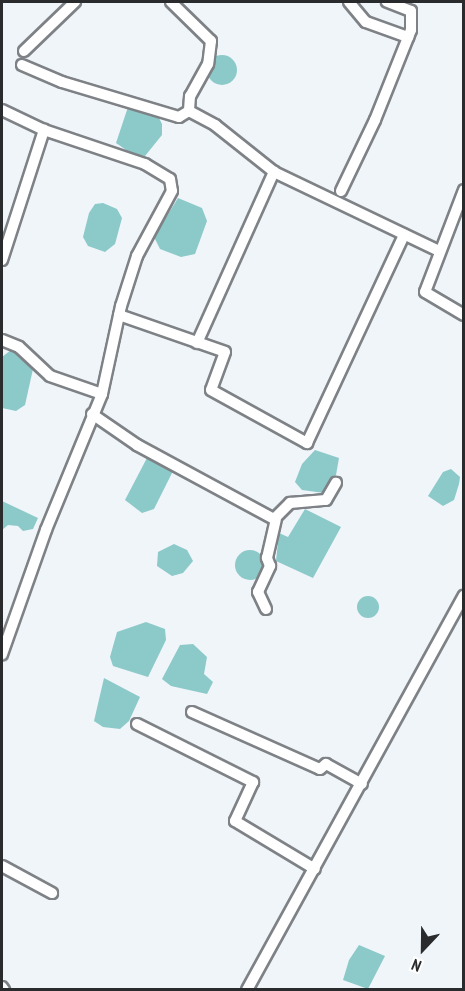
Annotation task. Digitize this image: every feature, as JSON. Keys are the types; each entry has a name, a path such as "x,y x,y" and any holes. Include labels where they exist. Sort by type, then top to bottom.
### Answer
{"street":[{"path":"24,51 75,2"},
{"path":"171,2 211,41 208,64 190,96 189,111"},
{"path":"349,2 366,22 408,37"},
{"path":"341,191 375,120 408,37 411,11 387,2"},
{"path":"22,65 62,82 179,117 189,111"},
{"path":"2,110 45,130 145,164 170,179 172,190 137,256 119,315 102,394 92,414 2,654"},
{"path":"189,111 215,125 274,172 439,251"},
{"path":"2,260 45,130"},
{"path":"197,343 274,172"},
{"path":"464,190 425,292 464,315"},
{"path":"119,315 225,352 210,390 308,443 404,235"},
{"path":"2,340 19,347 50,376 102,394"},
{"path":"92,414 137,445 276,520"},
{"path":"266,609 258,592 270,566 267,558 276,520 290,503 326,500 336,483"},
{"path":"247,990 464,596"},
{"path":"192,712 320,769 326,764 362,784"},
{"path":"137,724 253,782 235,820 315,869"},
{"path":"2,866 52,893"}],"water":[{"path":"222,55 228,56 236,64 236,76 228,84 222,85 216,84 208,76 207,70 208,64 216,56"},
{"path":"128,107 158,116 162,124 162,135 145,156 132,154 116,143"},
{"path":"178,198 202,208 207,221 195,254 181,257 160,249 154,237"},
{"path":"103,203 117,209 122,218 115,244 105,252 88,246 83,237 89,213 95,204"},
{"path":"11,350 24,357 33,369 25,405 16,411 2,408 2,357"},
{"path":"315,450 339,458 336,475 324,493 302,490 295,482 302,464"},
{"path":"148,456 169,465 173,471 154,509 142,513 125,500"},
{"path":"451,469 460,477 459,484 454,500 443,506 428,496 443,472"},
{"path":"2,501 38,518 33,529 23,531 18,526 8,525 2,530"},
{"path":"305,509 341,527 313,578 276,561 279,533 288,537"},
{"path":"174,544 187,550 193,561 183,573 172,576 157,566 158,552"},
{"path":"250,550 260,555 265,565 260,575 250,580 240,575 235,565 240,555"},
{"path":"368,596 376,599 379,607 376,615 368,618 360,615 357,607 360,599"},
{"path":"146,622 165,629 166,640 148,677 113,666 110,657 117,632"},
{"path":"193,644 207,657 204,674 213,682 207,694 171,686 162,679 180,645"},
{"path":"104,678 140,697 129,721 120,729 103,727 94,721"},
{"path":"359,945 385,956 368,989 343,980 349,960"}]}
